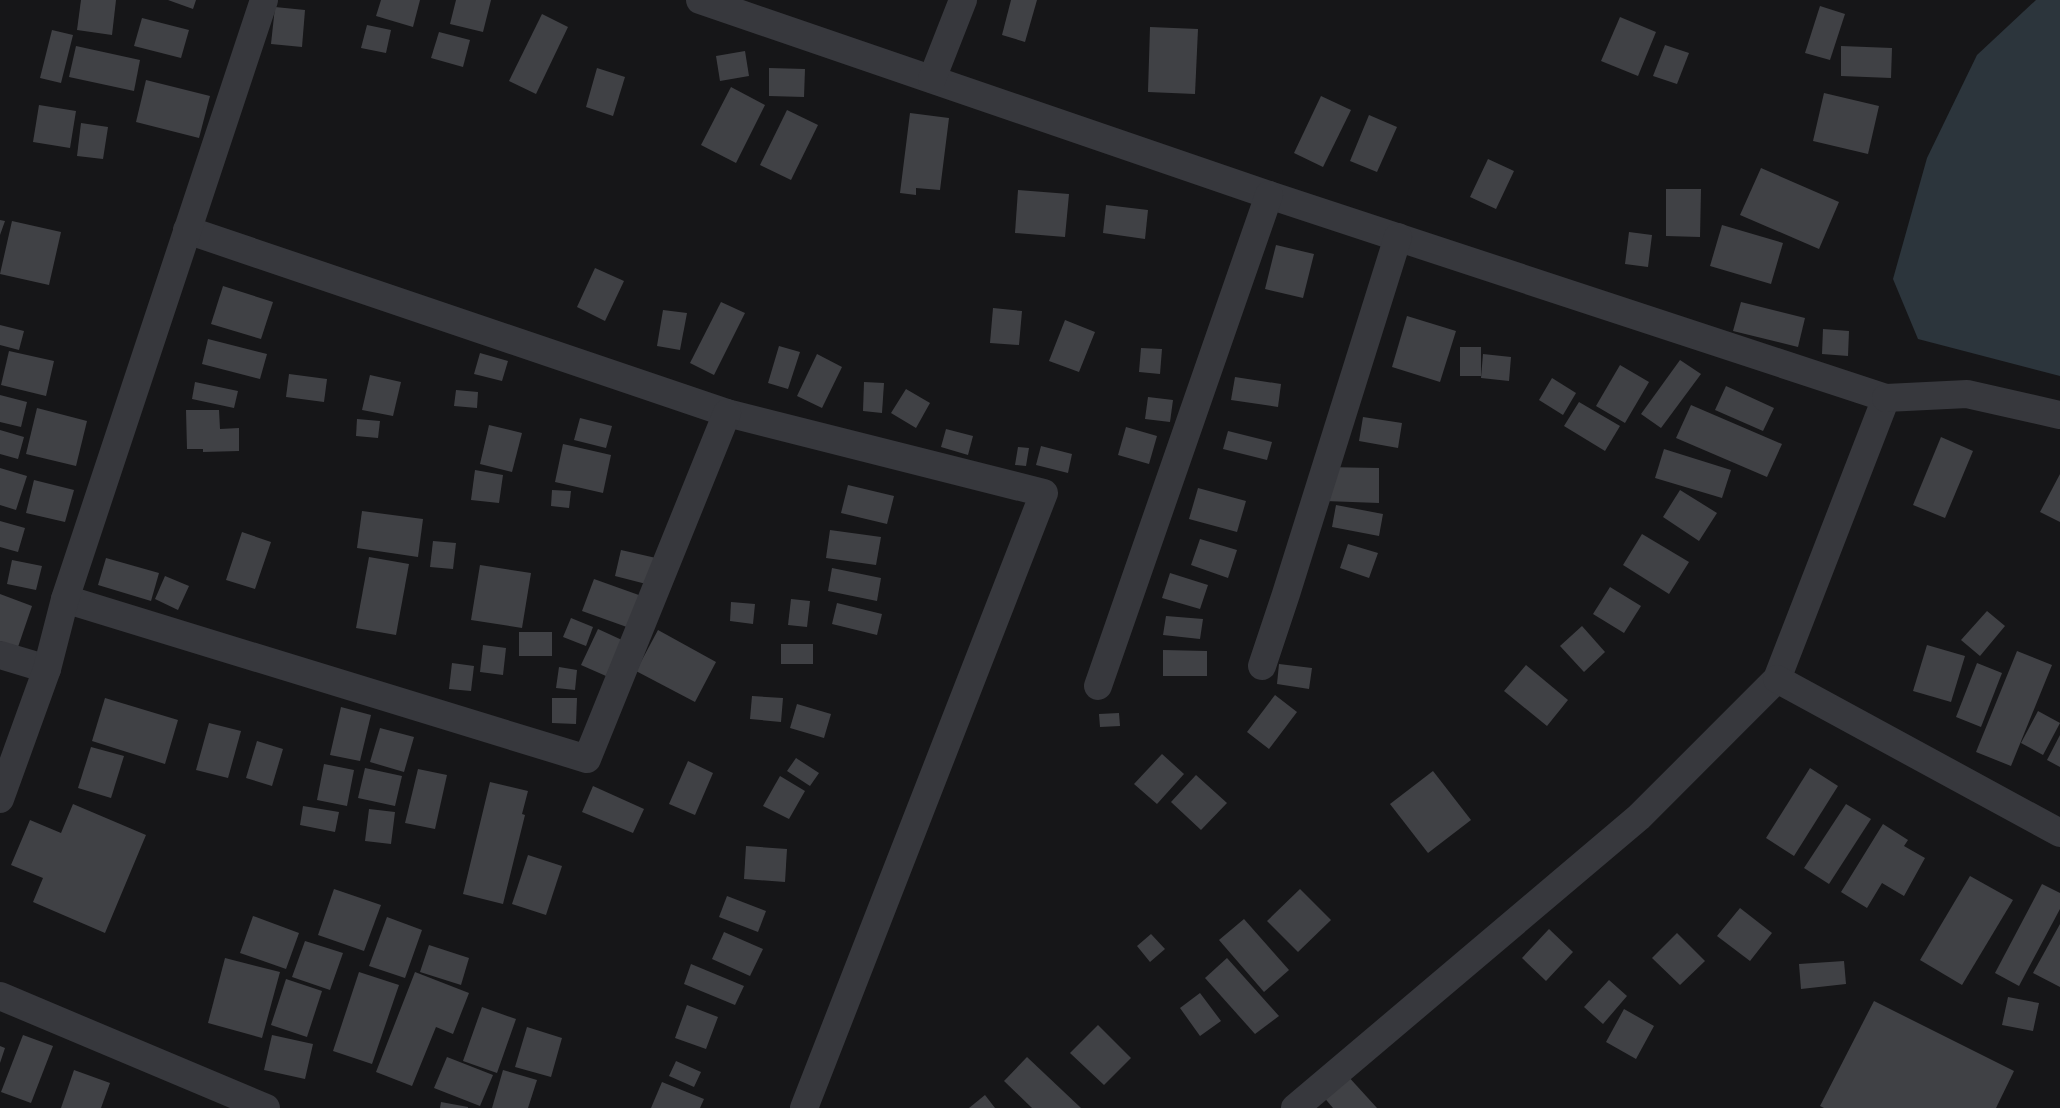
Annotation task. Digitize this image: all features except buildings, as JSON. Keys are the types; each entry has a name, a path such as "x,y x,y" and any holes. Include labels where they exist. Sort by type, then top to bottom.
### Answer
{"street":[{"path":"0,800 47,669 65,599 264,0"},
{"path":"700,0 1269,195 1886,398 1967,394 2060,415"},
{"path":"932,79 962,0"},
{"path":"1098,686 1269,195"},
{"path":"187,230 727,413 1044,493 804,1108"},
{"path":"1262,666 1398,237"},
{"path":"1295,1108 1639,817 1777,679 1886,398"},
{"path":"65,599 587,759 727,413"},
{"path":"0,655 47,669"},
{"path":"1777,679 2060,833"},
{"path":"0,996 266,1108"}],"shaded area":[{"path":"2036,0 2060,0 2060,376 1918,339 1893,279 1927,158 1977,55"}]}
